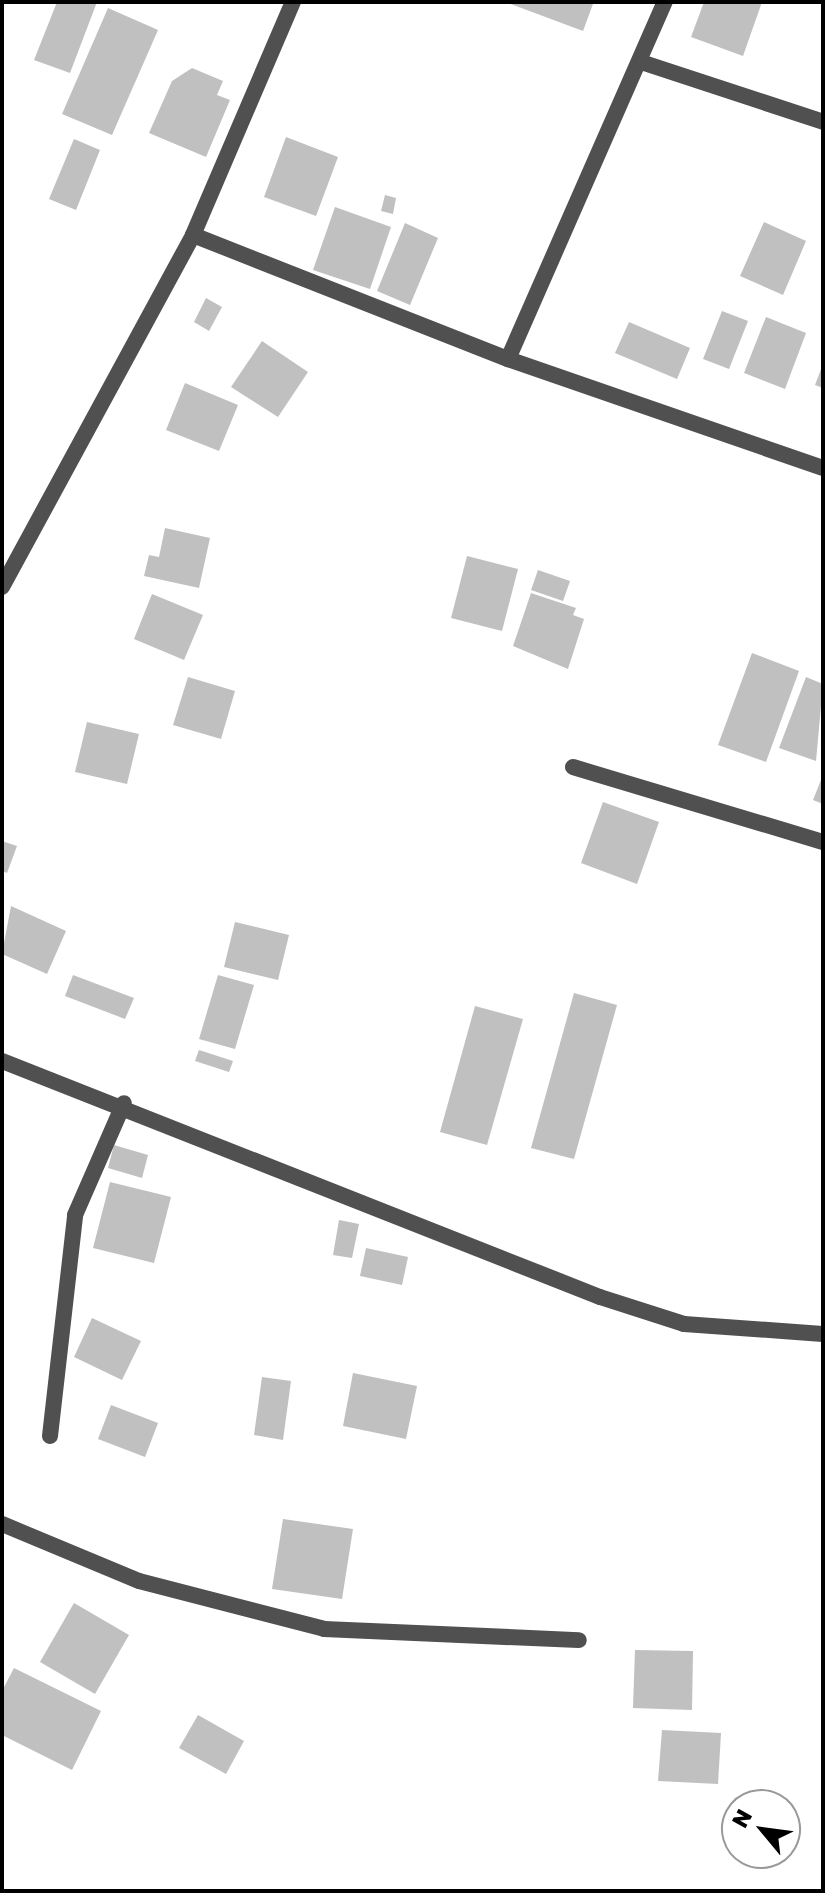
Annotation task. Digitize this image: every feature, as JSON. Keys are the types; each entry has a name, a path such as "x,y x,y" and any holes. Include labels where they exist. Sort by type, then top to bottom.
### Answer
{"street":[{"path":"508,359 665,2"},
{"path":"2,587 193,235 289,3"},
{"path":"641,62 823,122"},
{"path":"193,235 508,359 823,468"},
{"path":"573,767 823,842"},
{"path":"2,1062 124,1103 600,1297 684,1324 823,1334"},
{"path":"50,1436 75,1215 124,1103"},
{"path":"2,1524 139,1581 324,1629 579,1640"}],"building":[{"path":"57,2 97,2 70,73 34,60"},
{"path":"505,2 587,2 593,4 583,31"},
{"path":"704,2 762,2 743,56 691,37"},
{"path":"108,8 158,30 112,135 62,114"},
{"path":"192,68 223,81 217,95 230,100 206,157 149,133 172,81"},
{"path":"286,137 338,157 316,216 264,197"},
{"path":"74,139 100,150 76,210 49,199"},
{"path":"385,195 396,198 393,214 381,211"},
{"path":"335,207 391,227 370,289 313,270"},
{"path":"764,222 806,241 783,295 740,276"},
{"path":"405,223 438,238 410,305 377,291"},
{"path":"206,298 222,307 209,331 194,322"},
{"path":"722,311 748,321 729,369 703,359"},
{"path":"766,317 806,333 785,389 744,373"},
{"path":"629,322 690,348 677,379 615,353"},
{"path":"262,341 308,372 278,417 231,387"},
{"path":"823,364 823,388 815,385"},
{"path":"185,383 238,405 219,451 166,430"},
{"path":"165,528 210,538 199,588 144,576 149,555 159,557"},
{"path":"467,556 518,569 502,631 451,618"},
{"path":"538,570 570,581 563,601 531,590"},
{"path":"531,593 576,608 573,615 584,619 568,669 513,646"},
{"path":"152,594 203,615 184,660 134,639"},
{"path":"752,653 799,671 766,762 718,745"},
{"path":"188,677 235,691 221,739 173,725"},
{"path":"806,677 823,684 816,761 779,748"},
{"path":"87,722 139,734 127,784 75,772"},
{"path":"823,775 823,804 813,800"},
{"path":"603,802 659,822 637,884 581,863"},
{"path":"2,841 17,846 7,873 2,871"},
{"path":"11,906 66,931 47,974 2,954"},
{"path":"235,922 289,935 278,980 224,967"},
{"path":"73,975 134,998 125,1019 65,996"},
{"path":"218,975 254,985 235,1049 199,1039"},
{"path":"574,993 617,1005 574,1159 531,1148"},
{"path":"475,1006 523,1019 487,1145 440,1132"},
{"path":"199,1050 233,1061 229,1072 195,1061"},
{"path":"114,1145 148,1155 142,1178 108,1168"},
{"path":"110,1182 171,1197 154,1263 93,1248"},
{"path":"339,1220 359,1224 352,1258 333,1255"},
{"path":"366,1248 408,1257 402,1285 360,1276"},
{"path":"92,1318 141,1341 122,1380 74,1357"},
{"path":"353,1373 417,1386 406,1439 343,1426"},
{"path":"262,1377 291,1381 283,1440 254,1435"},
{"path":"111,1405 158,1423 145,1457 98,1439"},
{"path":"283,1519 353,1529 342,1599 272,1589"},
{"path":"74,1603 129,1635 95,1694 40,1662"},
{"path":"635,1650 693,1651 692,1710 633,1708"},
{"path":"14,1668 101,1711 72,1770 2,1735 2,1691"},
{"path":"198,1715 244,1741 226,1774 179,1748"},
{"path":"662,1730 721,1733 718,1784 658,1781"}]}
